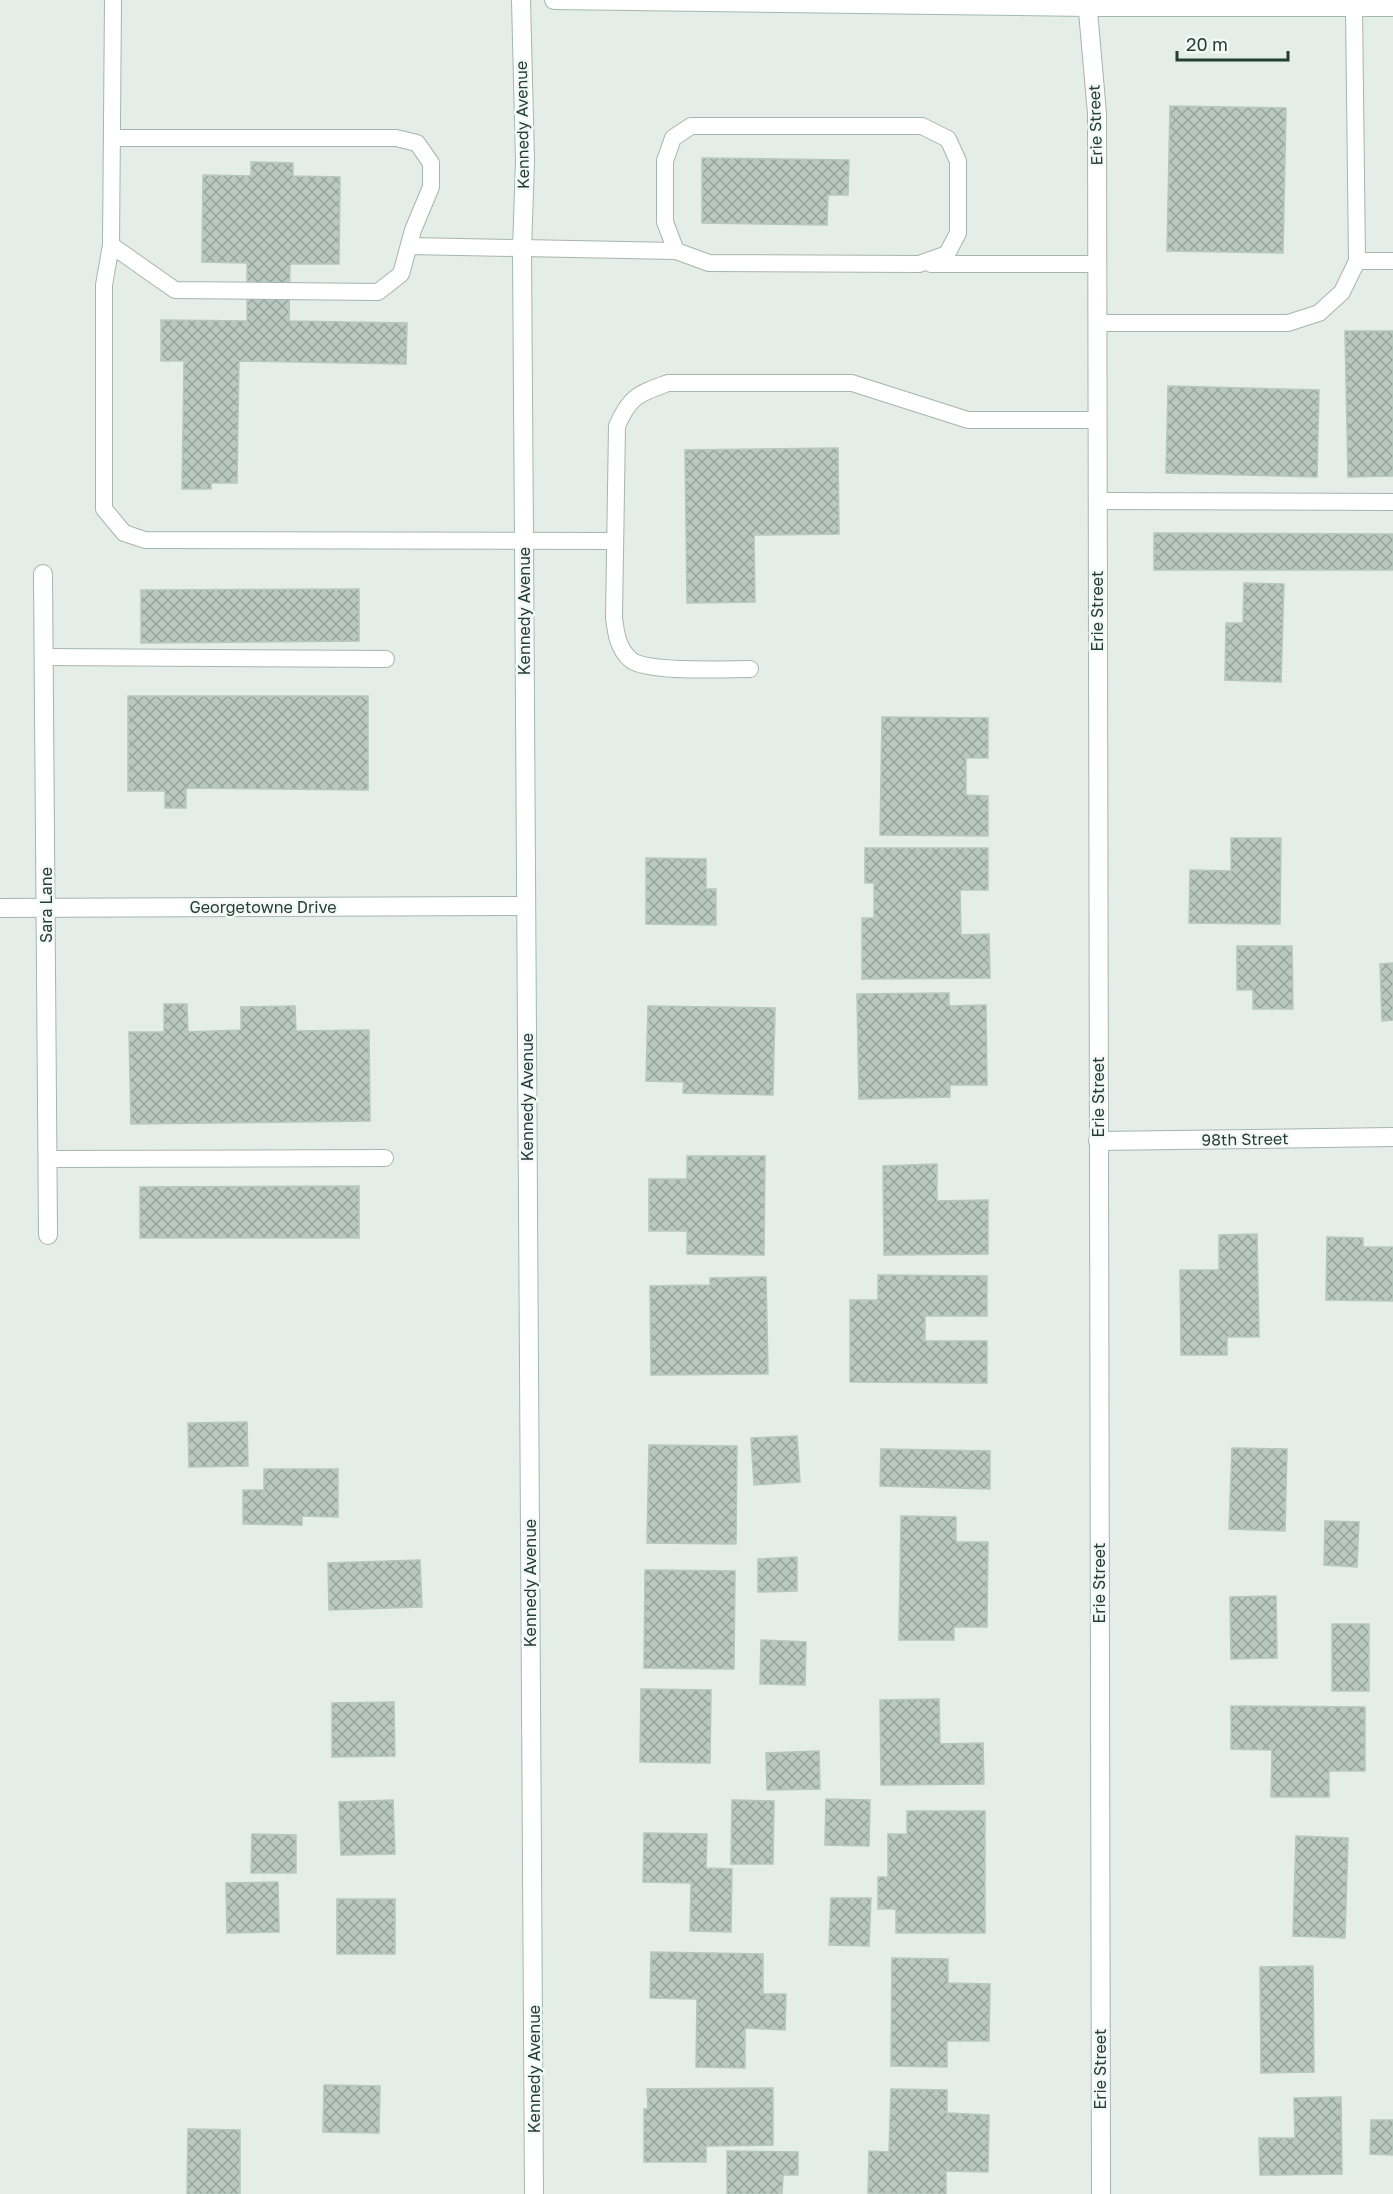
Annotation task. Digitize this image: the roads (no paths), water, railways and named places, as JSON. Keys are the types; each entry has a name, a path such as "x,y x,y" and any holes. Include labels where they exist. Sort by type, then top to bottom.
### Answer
{"street":[{"name":"Kennedy Avenue","path":"521,0 525,161 522,249 534,2194"},
{"path":"554,0 1393,7"},
{"name":"Erie Street","path":"1087,3 1097,113 1101,2194"},
{"name":"Sara Lane","path":"43,574 48,1235"},
{"name":"Georgetowne Drive","path":"0,908 526,906"},
{"name":"98th Street","path":"1098,1141 1393,1137"}],"lane":[{"path":"113,0 111,244 105,285 105,509 124,533 146,540 615,542"},
{"path":"1097,323 1288,323 1319,313 1342,292 1357,261 1354,7"},
{"path":"676,251 665,222 665,161 673,138 691,126 922,126 948,139 958,161 958,233 947,254 919,264"},
{"path":"111,244 175,290 378,292 401,274 413,230 431,187 431,163 417,143 396,138 112,138"},
{"path":"409,246 676,251 710,262 1097,264"},
{"path":"1357,261 1393,261"},
{"path":"750,669 653,668 632,661 619,645 614,618 617,426 625,407 643,392 668,383 852,383 968,420 1097,420"},
{"path":"1097,501 1393,502"},
{"path":"44,657 386,659"},
{"path":"47,1159 385,1158"}]}
